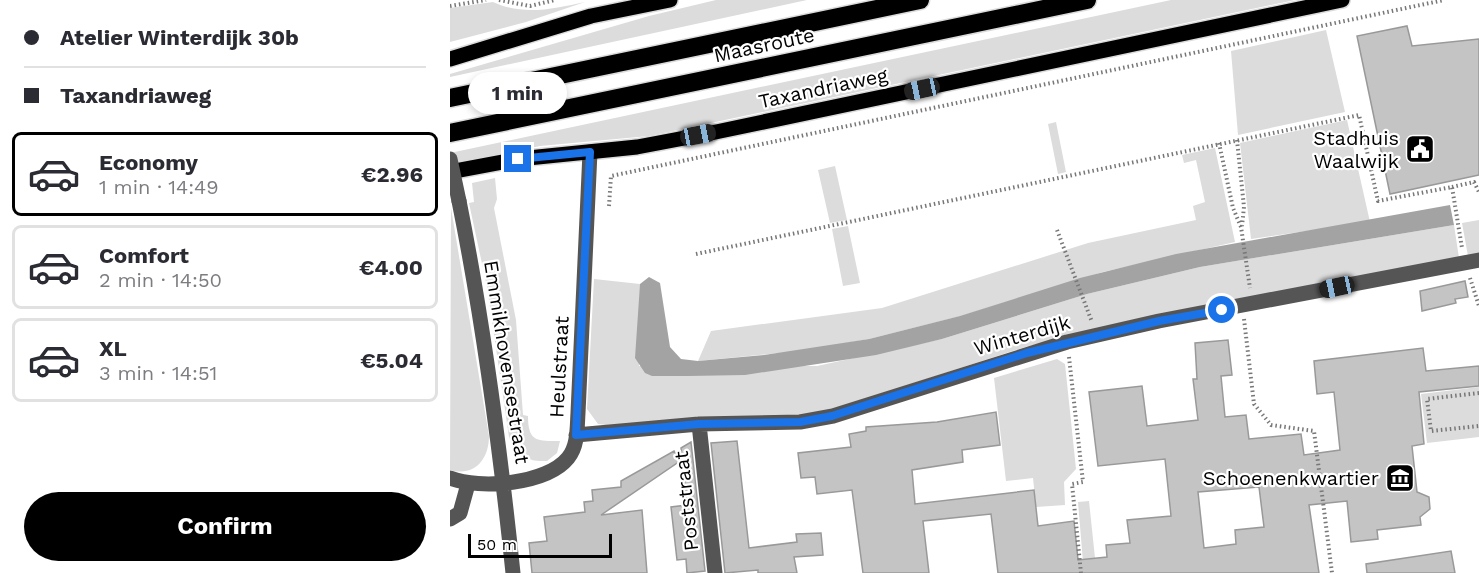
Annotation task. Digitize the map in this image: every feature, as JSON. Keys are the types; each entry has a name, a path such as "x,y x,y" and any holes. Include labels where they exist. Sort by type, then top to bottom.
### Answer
{"highway":[{"name":"Maasroute","path":"450,98 920,0"},
{"name":"Maasroute","path":"450,134 1087,0"}],"main road":[{"path":"591,16 622,0"},
{"path":"450,59 591,16 670,0"},
{"name":"Taxandriaweg","path":"450,172 542,155 637,147 711,133 1342,0"}],"street":[{"name":"Heulstraat","path":"450,478 468,484 537,477 567,459 574,448 590,152"},
{"name":"Emmikhovensestraat","path":"450,159 482,320 504,482 513,573"},
{"name":"Winterdijk","path":"576,435 699,424 800,422 832,416 1067,342 1247,301 1472,261"},
{"name":"Poststraat","path":"699,424 715,573"},
{"path":"450,519 460,513 468,484"}],"path":[{"path":"450,6 486,0"},
{"path":"499,0 530,6 555,0"},
{"path":"609,206 611,176 1444,0"},
{"path":"696,254 1359,115 1378,201 1474,182 1479,191"},
{"path":"1237,140 1244,207 1241,227 1254,404 1270,425 1314,431 1332,573"},
{"path":"1219,143 1233,208 1241,227"},
{"path":"1452,187 1458,226 1472,261 1479,306"},
{"path":"1057,230 1088,310"},
{"path":"1067,342 1083,482 1072,484 1081,573"},
{"path":"1479,393 1427,399 1431,431 1479,426"}],"shaded area":[{"path":"716,0 807,0 450,77 450,74 649,16"},
{"path":"1171,0 1295,0 649,136 540,146 450,165 450,153"},
{"path":"493,2 516,9 538,10 585,2 526,22 450,42 450,8"},
{"path":"1326,30 1345,112 1238,135 1231,51"},
{"path":"1347,120 1370,222 1251,239 1240,143"},
{"path":"1056,122 1066,172 1058,174 1048,124"},
{"path":"1215,148 1235,242 1103,272 961,316 869,339 800,351 698,361 711,331 882,308 1088,243 1196,220 1193,206 1205,202 1196,160 1184,163 1182,155"},
{"path":"835,166 847,220 830,223 818,170"},
{"path":"495,178 497,199 494,208 516,320 523,415 528,416 528,425 535,438 560,441 557,453 547,461 528,459 515,449 509,437 487,287 469,203 474,202 472,183"},
{"path":"1450,205 1454,225 1200,267 1087,294 942,339 876,355 745,375 688,376 652,376 645,373 635,358 640,284 649,277 660,283 670,347 681,359 698,361 764,355 869,339 960,316 1080,278 1176,254"},
{"path":"451,208 489,436 483,459 467,471 450,470"},
{"path":"1479,220 1479,255 1468,256 1462,223"},
{"path":"1454,225 1459,258 1086,332 1025,347 834,409 801,416 606,425 598,424 587,409 594,279 640,284 639,366 817,366 942,339 1087,294 1200,267"},
{"path":"848,226 860,283 843,286 832,229"},
{"path":"1057,359 1065,364 1076,469 1064,482 1065,505 1036,507 1033,478 1006,481 994,378"},
{"path":"1479,387 1479,437 1427,443 1421,394"},
{"path":"1089,501 1095,558 1083,562 1078,502"}],"building":[{"path":"1407,26 1412,46 1479,39 1479,175 1390,194 1357,36"},
{"path":"1465,281 1468,297 1455,299 1456,303 1422,311 1420,291"},
{"path":"1228,340 1232,375 1221,376 1225,417 1246,415 1249,439 1301,434 1304,455 1340,450 1334,392 1317,394 1314,361 1423,348 1426,371 1479,366 1479,386 1419,392 1424,444 1412,446 1417,492 1429,497 1430,509 1420,517 1421,525 1377,530 1378,539 1351,542 1347,501 1309,505 1319,573 998,573 991,514 923,521 929,573 863,573 852,490 817,494 815,477 801,478 798,453 851,447 849,434 866,431 866,427 937,422 996,412 1000,445 962,450 963,462 912,470 915,504 1034,490 1038,526 1074,521 1078,560 1107,557 1106,545 1130,543 1127,520 1171,516 1165,459 1098,466 1089,392 1142,386 1147,426 1198,420 1193,379 1197,379 1195,343","holes":["1259,487 1264,527 1235,530 1236,544 1204,548 1198,492"]},
{"path":"737,441 749,548 797,542 796,534 821,533 823,555 794,557 797,573 758,573 758,570 725,573 711,443"},
{"path":"691,442 705,571 687,573 686,559 677,560 671,507 687,505 681,448"},
{"path":"674,451 680,461 601,515 642,510 647,573 532,573 529,543 547,541 544,517 585,512 584,502 593,501 592,490 621,487 621,481"},
{"path":"1451,551 1455,573 1367,573 1366,564"}],"place":[{"name":"Stadhuis Waalwijk","path":"1420,149"},
{"name":"Schoenenkwartier","path":"1400,478"}],"route":[{"path":"518,159 590,152 576,435 699,424 800,422 832,416 1067,342 1159,321 1222,310"}]}
